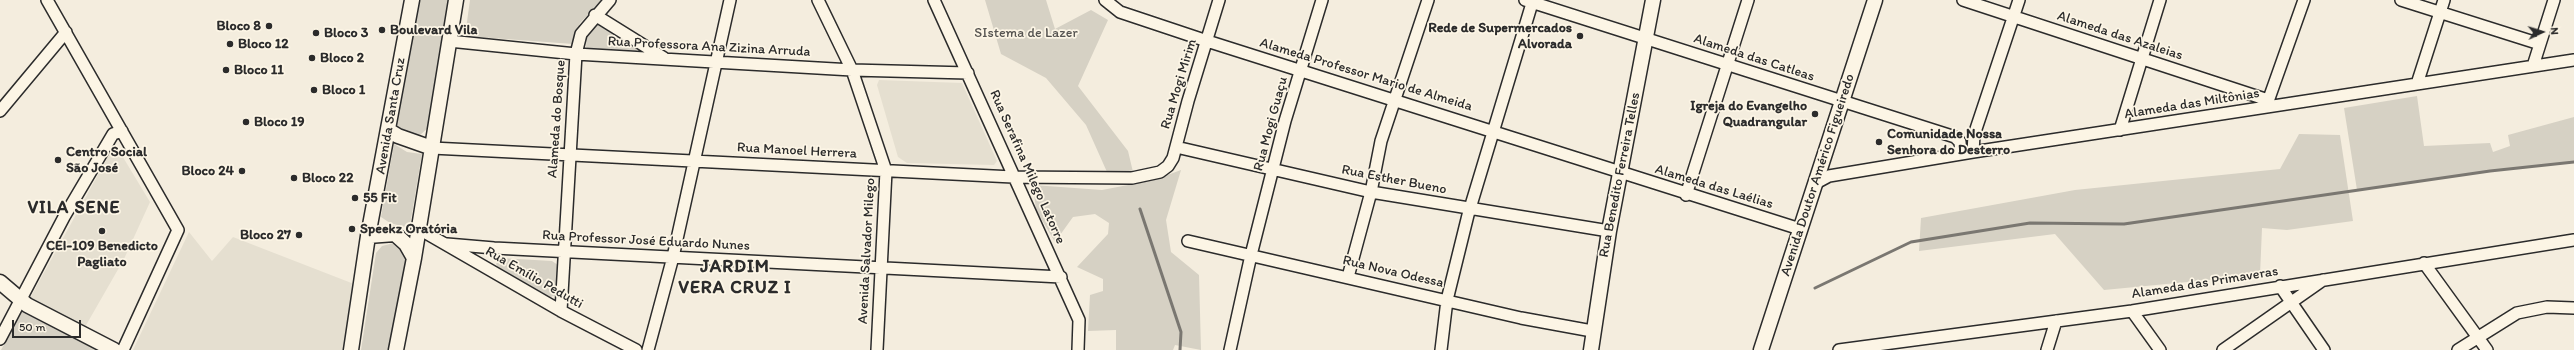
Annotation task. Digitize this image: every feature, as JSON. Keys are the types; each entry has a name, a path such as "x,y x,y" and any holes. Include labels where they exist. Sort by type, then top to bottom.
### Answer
{"main road":[{"name":"Avenida Santa Cruz","path":"352,350 368,236 412,0"},
{"path":"396,350 419,229 456,0"},
{"name":"Rua Benedito Ferreira Telles","path":"1591,350 1592,331 1609,232 1653,0"},
{"name":"Avenida Doutor Américo Figueiredo","path":"1761,350 1875,0"},
{"path":"410,141 424,138 435,129"},
{"path":"388,130 410,141 432,148"},
{"path":"368,236 395,234 406,244 414,258"},
{"path":"0,282 23,303"},
{"path":"0,294 23,303 114,350"}],"street":[{"path":"47,0 178,230 123,350"},
{"name":"Alameda do Bosque","path":"561,311 576,54 581,34 594,15 610,0"},
{"path":"648,350 673,257 695,161 715,62 730,0"},
{"name":"Avenida Salvador Milego","path":"818,0 852,70 886,171 877,350"},
{"name":"Rua Serafina Milego Latorre","path":"934,0 968,73 1013,177 1061,277 1079,320 1078,350"},
{"name":"Alameda Professor Mario de Almeida","path":"1105,0 1120,12 1620,173"},
{"name":"Rua Mogi Mirim","path":"1160,172 1168,166 1176,147 1219,0"},
{"name":"Rua Mogi Guaçu","path":"1230,350 1251,255 1322,0"},
{"path":"1348,278 1371,192 1381,141 1428,0"},
{"path":"1686,195 1748,0"},
{"name":"Alameda das Azaleias","path":"1963,0 2141,58 2267,104"},
{"path":"1973,152 1974,135 2019,0"},
{"path":"2120,130 2160,0"},
{"path":"2267,104 2304,0"},
{"path":"2401,0 2540,44"},
{"path":"2417,84 2444,0"},
{"path":"2533,66 2554,0"},
{"path":"1441,350 1447,300 1470,208 1530,1"},
{"name":"Alameda das Catleas","path":"1530,1 1842,103 1955,137"},
{"path":"594,15 667,60"},
{"path":"0,111 66,32"},
{"name":"Rua Professora Ana Zizina Arruda","path":"449,41 576,54 667,60 852,70 968,73"},
{"path":"635,58 641,53 641,45"},
{"name":"Alameda das Miltônias","path":"1816,183 1829,176 1973,152 2120,130 2267,104 2417,84 2574,60"},
{"path":"0,339 23,303 64,217 113,134 122,131"},
{"path":"1955,137 1967,140 1974,135"},
{"path":"1955,137 1960,142 1961,154"},
{"name":"Rua Esther Bueno","path":"1176,147 1371,192 1609,232"},
{"name":"Rua Manoel Herrera","path":"432,148 1013,177 1132,178 1160,172"},
{"name":"Alameda das Laélias","path":"1620,173 1686,195 1800,229"},
{"name":"Rua Emílio Pedutti","path":"419,229 561,311 636,350"},
{"name":"Alameda das Primaveras","path":"1839,350 1884,347 2056,320 2132,311 2327,278 2574,240"},
{"name":"Rua Nova Odessa","path":"1188,241 1521,318 1592,331"},
{"name":"Rua Professor José Eduardo Nunes","path":"447,244 565,252 1061,277"},
{"path":"485,268 494,248"},
{"path":"2424,263 2487,350"},
{"path":"2223,350 2327,278"},
{"path":"2280,286 2324,350"},
{"path":"2458,350 2477,336 2517,313 2546,307 2574,308"},
{"path":"2132,311 2160,350"},
{"path":"2047,350 2056,320"}],"shaded area":[{"path":"879,80 962,83 997,161 994,165 907,163 898,157 877,85"},
{"name":"CEI-109 Benedicto Pagliato","path":"115,144 150,202 124,259 85,327 30,298"},
{"path":"189,232 212,261 233,237 354,284 343,350 133,350"}],"green space":[{"path":"416,0 450,0 429,127 419,136 400,134 393,125"},
{"path":"470,0 602,0 580,23 573,44 465,36"},
{"name":"SIstema de Lazer","path":"985,0 1046,0 1055,29 1091,10 1108,20 1078,86 1128,151 1133,172 1107,172 1086,125 1046,78 1001,54"},
{"path":"596,21 635,46 637,50 633,53 591,50 586,47 587,33"},
{"path":"2417,96 2424,146 2490,143 2493,152 2510,146 2508,135 2574,117 2574,162 2490,171 2357,190 2344,108"},
{"path":"2299,134 2340,135 2353,221 2287,230 2262,228 2260,275 2104,290 2055,234 1919,251 1921,218 2075,190 2280,169"},
{"path":"394,144 407,152 422,154 410,225 405,227 390,223 381,217"},
{"path":"1181,170 1166,220 1171,252 1199,275 1201,350 1175,345 1173,350 1116,350 1116,330 1088,331 1090,295 1103,291 1103,279 1077,267 1108,234 1109,223 1095,214 1073,217 1055,242 1036,210 1033,185 1102,190 1154,180"},
{"path":"394,243 403,246 409,257 392,350 361,350 376,253 382,246"},
{"path":"500,258 552,261 558,265 560,279 555,295 549,298 500,271 496,264"},
{"path":"22,311 25,311 101,350 1,350"}],"waterway":[{"path":"1815,288 1911,242 2030,223 2124,224 2490,171 2574,162"},
{"path":"1140,209 1181,332 1180,350"}],"place":[{"name":"Bloco 8","path":"269,26"},
{"name":"Boulevard Vila","path":"382,30"},
{"name":"Bloco 3","path":"316,33"},
{"name":"Rede de Supermercados Alvorada","path":"1580,36"},
{"name":"Bloco 12","path":"230,44"},
{"name":"Bloco 2","path":"312,58"},
{"name":"Bloco 11","path":"226,70"},
{"name":"Bloco 1","path":"314,90"},
{"name":"Igreja do Evangelho Quadrangular","path":"1815,114"},
{"name":"Bloco 19","path":"246,122"},
{"name":"Comunidade Nossa Senhora do Desterro","path":"1879,142"},
{"name":"Centro Social São José","path":"58,160"},
{"name":"Bloco 24","path":"242,171"},
{"name":"Bloco 22","path":"294,178"},
{"name":"55 Fit","path":"355,198"},
{"name":"Speekz Oratória","path":"352,229"},
{"name":"CEI-109 Benedicto Pagliato","path":"102,231"},
{"name":"Bloco 27","path":"299,235"}],"district":[{"name":"VILA SENE","path":"74,208"},
{"name":"JARDIM VERA CRUZ I","path":"735,277"}]}
